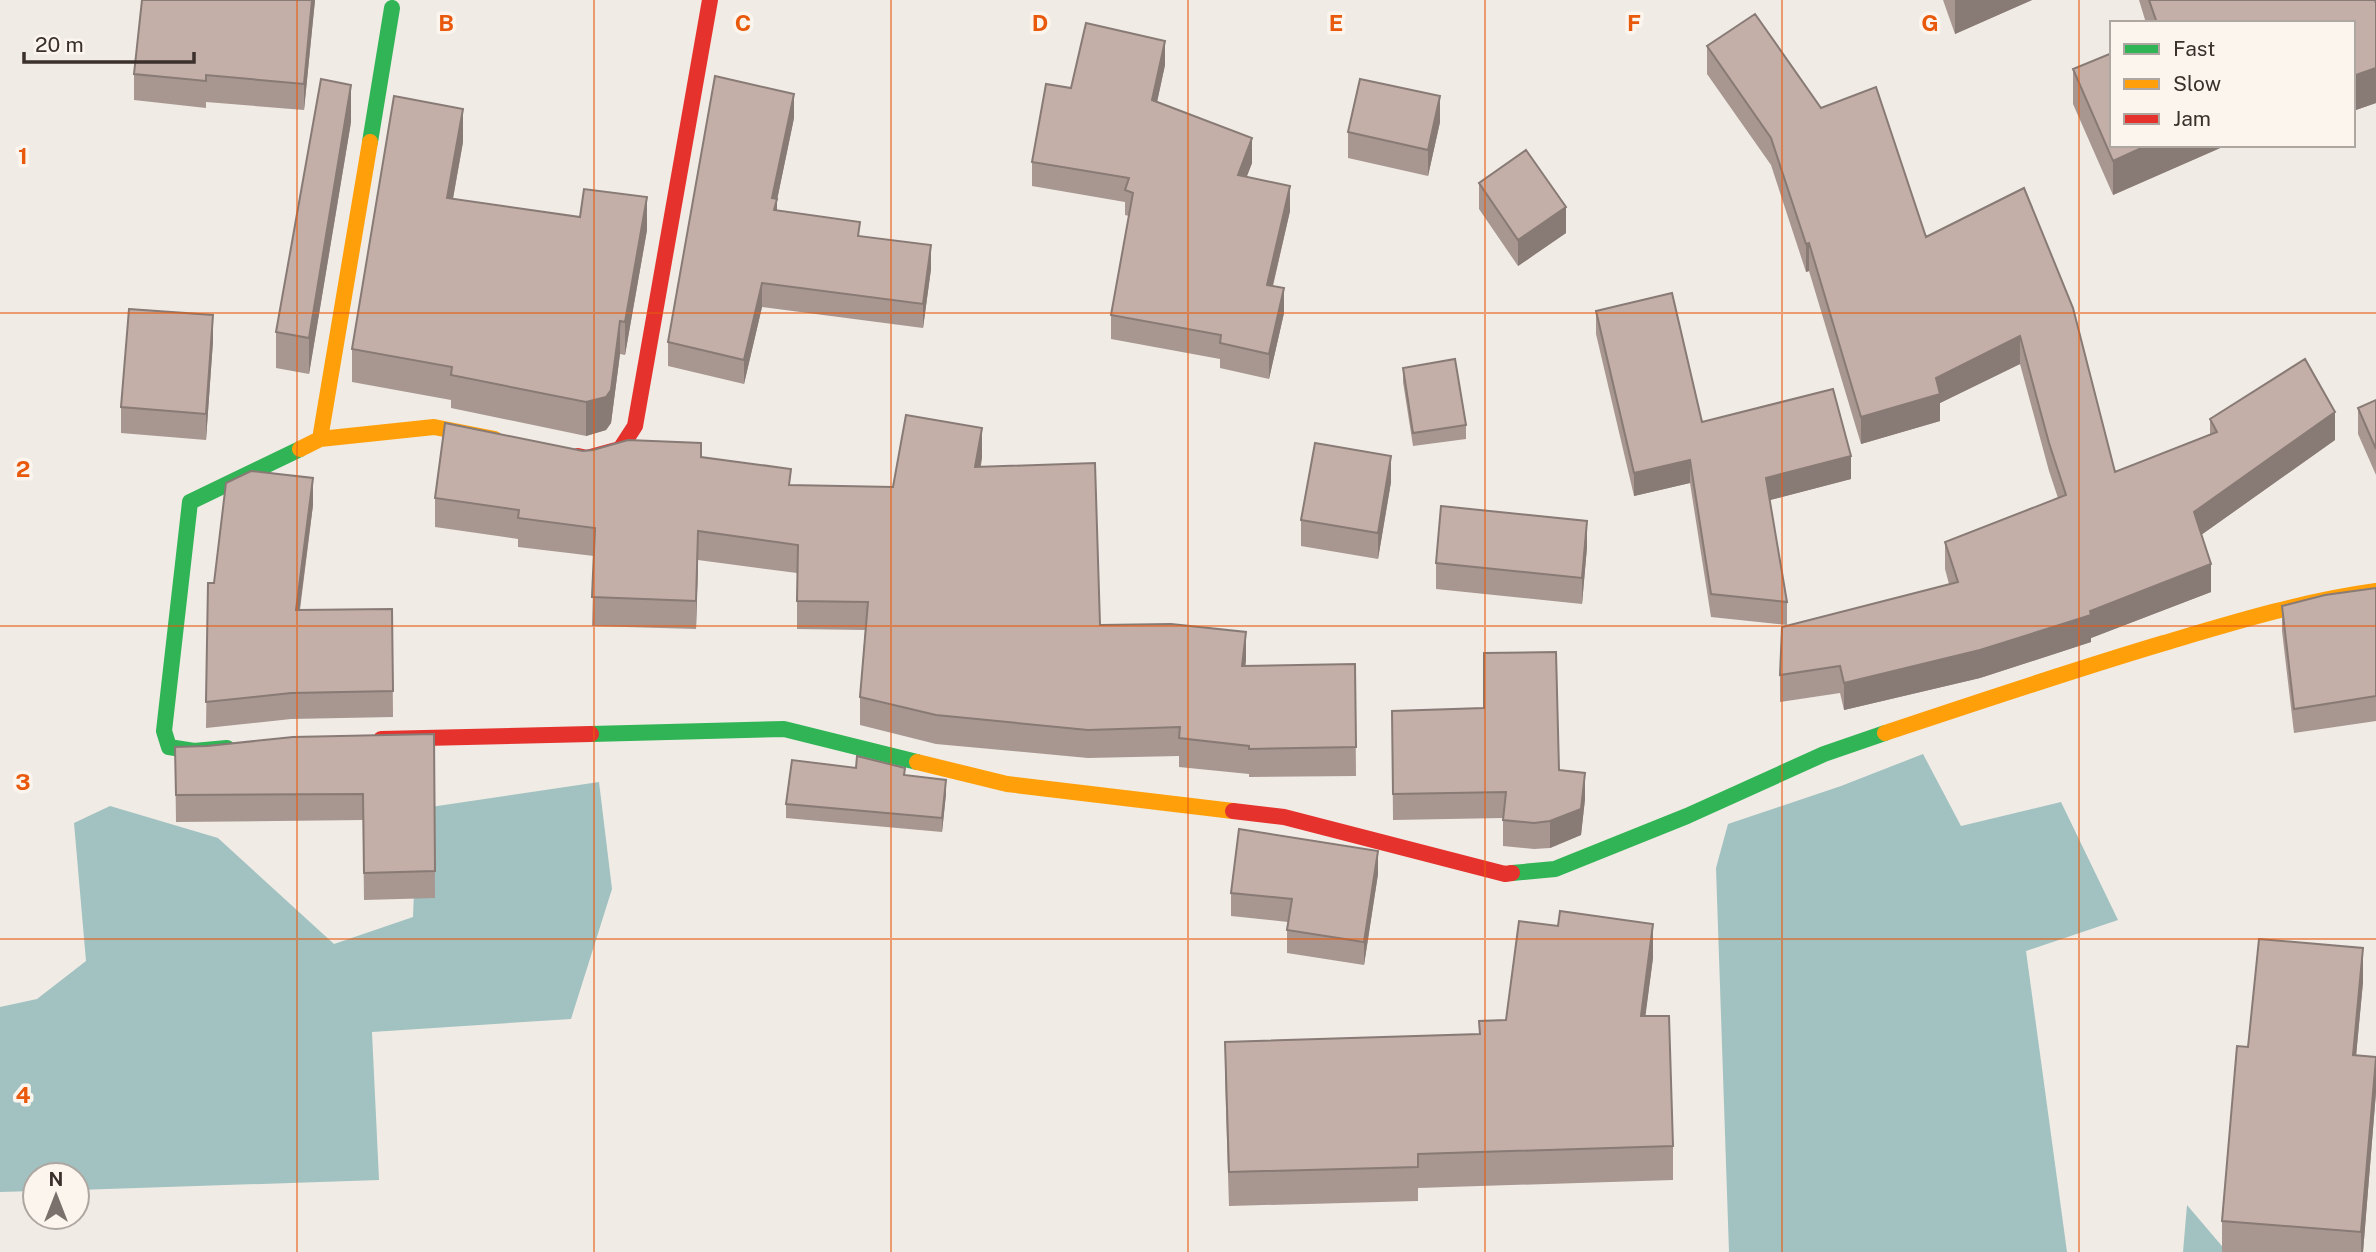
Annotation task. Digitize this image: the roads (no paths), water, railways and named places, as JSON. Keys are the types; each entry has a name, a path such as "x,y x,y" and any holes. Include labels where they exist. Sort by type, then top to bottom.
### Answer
{"street":[{"path":"562,453 587,458 620,449 635,426 710,0"},
{"path":"320,439 392,8"},
{"path":"243,746 194,751 169,747 164,731 190,502 320,439 434,427 511,442"},
{"path":"360,740 784,729 1007,784 1284,817 1505,874 1555,869 1686,816 1824,754 2041,680 2278,609 2325,598 2376,591"}],"water":[{"path":"1923,754 1961,826 2061,802 2118,920 2026,951 2067,1252 1729,1252 1716,868 1728,824 1841,786"},
{"path":"599,782 612,889 571,1019 372,1032 379,1180 91,1190 91,1161 21,1161 21,1191 0,1192 0,1007 37,999 86,961 74,823 110,806 218,838 334,944 413,917 417,809"},
{"path":"2187,1205 2227,1252 2183,1252"}]}
